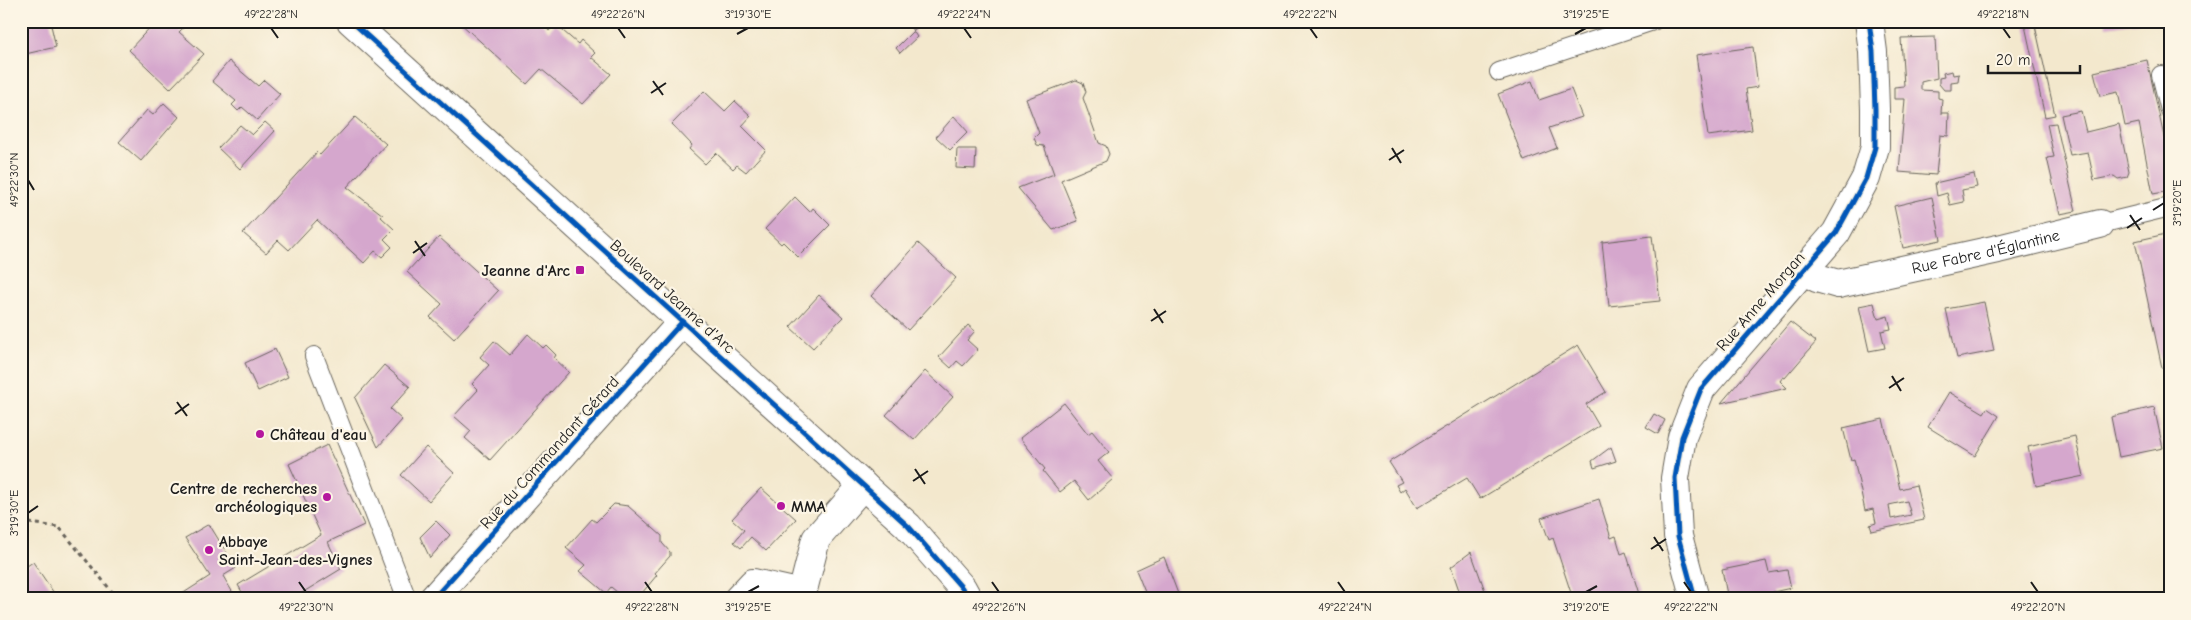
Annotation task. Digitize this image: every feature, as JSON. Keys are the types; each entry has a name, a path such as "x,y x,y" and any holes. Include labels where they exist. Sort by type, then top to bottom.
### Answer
{"street":[{"name":"Boulevard Jeanne d'Arc","path":"351,21 908,526 962,588 968,599"},
{"name":"Rue Anne Morgan","path":"1695,599 1678,536 1675,478 1682,437 1701,389 1836,233 1866,178 1874,147 1875,110 1870,21"},
{"name":"Rue Fabre d'Églantine","path":"1802,270 1817,278 1838,284 1998,249 2100,224"},
{"name":"Rue du Commandant Gérard","path":"433,599 683,321"},
{"path":"738,599 753,583 802,594 816,539 863,485"}],"lane":[{"path":"1499,72 1653,21"},
{"path":"2161,75 2170,110"},
{"name":"Rue Fabre d'Églantine","path":"2100,224 2170,207"},
{"path":"314,356 407,599"}],"path":[{"path":"21,522 59,527 118,599"}],"building":[{"path":"21,21 50,21 56,47 21,55"},
{"path":"156,21 179,21 185,26 179,32 204,54 170,89 129,50"},
{"path":"458,21 539,21 549,31 555,24 578,44 581,40 595,53 591,57 611,74 583,104 541,69 527,84"},
{"path":"907,21 924,21 913,31"},
{"path":"1918,21 1951,21 1951,22 1920,29"},
{"path":"2024,21 2034,21 2055,115 2045,117"},
{"path":"2106,21 2138,21 2139,22 2107,27"},
{"path":"913,31 917,37 900,53 896,48"},
{"path":"1935,37 1937,78 1921,82 1921,90 1938,91 1938,98 1942,99 1941,113 1949,113 1948,136 1940,135 1936,175 1899,172 1905,99 1894,99 1894,87 1904,86 1901,38"},
{"path":"1753,47 1758,87 1746,89 1752,130 1708,136 1696,55"},
{"path":"2147,60 2170,164 2170,191 2153,194 2139,123 2125,126 2118,92 2100,96 2094,72"},
{"path":"229,61 258,86 264,80 280,94 257,120 242,107 238,111 232,105 236,101 212,81"},
{"path":"1952,71 1953,75 1959,74 1958,81 1951,82 1951,90 1944,90 1939,84 1939,78 1944,77 1943,73"},
{"path":"1076,80 1083,83 1086,92 1083,98 1099,143 1106,146 1109,154 1106,161 1061,180 1078,221 1053,230 1018,188 1054,174 1044,146 1037,145 1034,138 1039,133 1026,99"},
{"path":"1532,81 1539,100 1571,89 1582,117 1549,128 1557,148 1524,161 1498,94"},
{"path":"704,91 725,111 735,101 751,116 742,126 766,150 746,172 737,165 733,169 716,153 705,164 689,149 692,145 672,124"},
{"path":"164,103 179,117 141,161 119,142 147,110 153,115"},
{"path":"2081,111 2086,132 2119,124 2129,172 2127,177 2118,179 2114,176 2094,180 2088,152 2070,155 2061,115"},
{"path":"954,116 968,132 950,150 936,137"},
{"path":"355,117 386,144 347,187 383,215 381,217 394,229 384,239 392,247 382,257 375,251 364,263 317,220 289,250 278,240 266,253 243,233 317,152 320,155"},
{"path":"265,122 275,131 240,169 218,148 240,125 252,135"},
{"path":"2056,123 2076,211 2060,214 2047,158 2054,157 2047,124"},
{"path":"957,149 976,149 975,169 956,168"},
{"path":"1974,174 1977,187 1962,190 1964,202 1950,205 1947,193 1937,196 1935,183"},
{"path":"795,197 810,212 813,208 830,225 798,257 783,242 781,244 765,229"},
{"path":"1932,197 1941,240 1903,248 1894,206"},
{"path":"2170,233 2170,367 2162,368 2135,241"},
{"path":"1652,236 1660,301 1609,306 1602,242"},
{"path":"439,237 498,291 454,339 430,317 442,304 407,272"},
{"path":"918,243 956,278 908,330 871,296"},
{"path":"819,295 843,317 813,348 790,327"},
{"path":"1984,302 1994,351 1957,358 1946,309"},
{"path":"1874,303 1878,319 1888,316 1891,329 1881,331 1885,348 1869,351 1859,306"},
{"path":"1790,322 1816,342 1785,378 1783,377 1780,381 1787,388 1721,403"},
{"path":"968,325 975,331 967,340 978,350 963,366 957,361 951,368 939,357"},
{"path":"528,334 543,348 546,345 556,355 554,358 569,372 490,460 465,438 471,431 454,416 478,390 472,384 489,365 480,357 494,341 510,355"},
{"path":"1578,345 1606,392 1586,404 1599,426 1480,499 1467,478 1417,508 1405,488 1400,492 1396,485 1402,482 1389,462"},
{"path":"275,349 288,377 258,391 245,363"},
{"path":"384,365 410,387 390,409 402,420 378,447 355,398"},
{"path":"925,371 953,397 914,440 886,415"},
{"path":"1949,392 1984,413 1987,408 1999,416 1975,456 1928,427"},
{"path":"1064,403 1088,434 1092,431 1109,452 1098,461 1113,479 1089,500 1074,481 1060,492 1043,471 1045,469 1020,438"},
{"path":"2154,407 2163,448 2119,457 2111,417"},
{"path":"1654,414 1665,420 1658,434 1646,427"},
{"path":"1883,419 1900,489 1916,485 1924,520 1872,531 1870,525 1876,523 1873,509 1865,511 1854,459 1851,460 1843,428","holes":["1907,501 1911,515 1891,519 1889,505"]},
{"path":"2075,436 2084,476 2036,486 2028,447"},
{"path":"327,445 364,525 328,542 341,569 292,599 246,599 238,585 321,535 289,464"},
{"path":"426,447 454,473 429,501 401,475"},
{"path":"1611,447 1616,461 1594,468 1592,461"},
{"path":"761,488 796,519 766,551 751,537 741,548 734,542 744,530 732,519"},
{"path":"1599,499 1611,538 1616,536 1621,554 1626,552 1639,594 1635,595 1636,599 1573,599 1553,538 1549,540 1541,518"},
{"path":"614,504 628,506 662,536 662,543 670,552 670,556 655,573 657,575 637,599 625,599 611,587 606,593 580,571 586,565 566,548 592,519 596,522"},
{"path":"436,521 450,535 430,558 420,537"},
{"name":"Abbaye Saint-Jean-des-Vignes","path":"209,524 236,568 223,576 233,593 223,599 180,599 179,596 210,576 185,538"},
{"path":"1471,552 1488,599 1462,599 1451,567"},
{"path":"1164,557 1180,599 1141,599 1147,597 1136,570"},
{"path":"1766,561 1769,573 1787,570 1791,588 1773,592 1775,599 1728,599 1722,570"},
{"path":"33,562 58,599 21,599 21,570"}],"cycle path":[{"path":"351,21 908,526 962,588 968,599"},
{"path":"1695,599 1678,536 1675,478 1682,437 1701,389 1836,233 1866,178 1875,147 1873,52 1869,21"},
{"path":"433,599 683,321"}],"place":[{"name":"Jeanne d'Arc","path":"580,270"},
{"name":"Château d'eau","path":"260,434"},
{"name":"Centre de recherches archéologiques","path":"327,497"},
{"name":"MMA","path":"781,506"},
{"name":"Abbaye Saint-Jean-des-Vignes","path":"209,550"}]}
